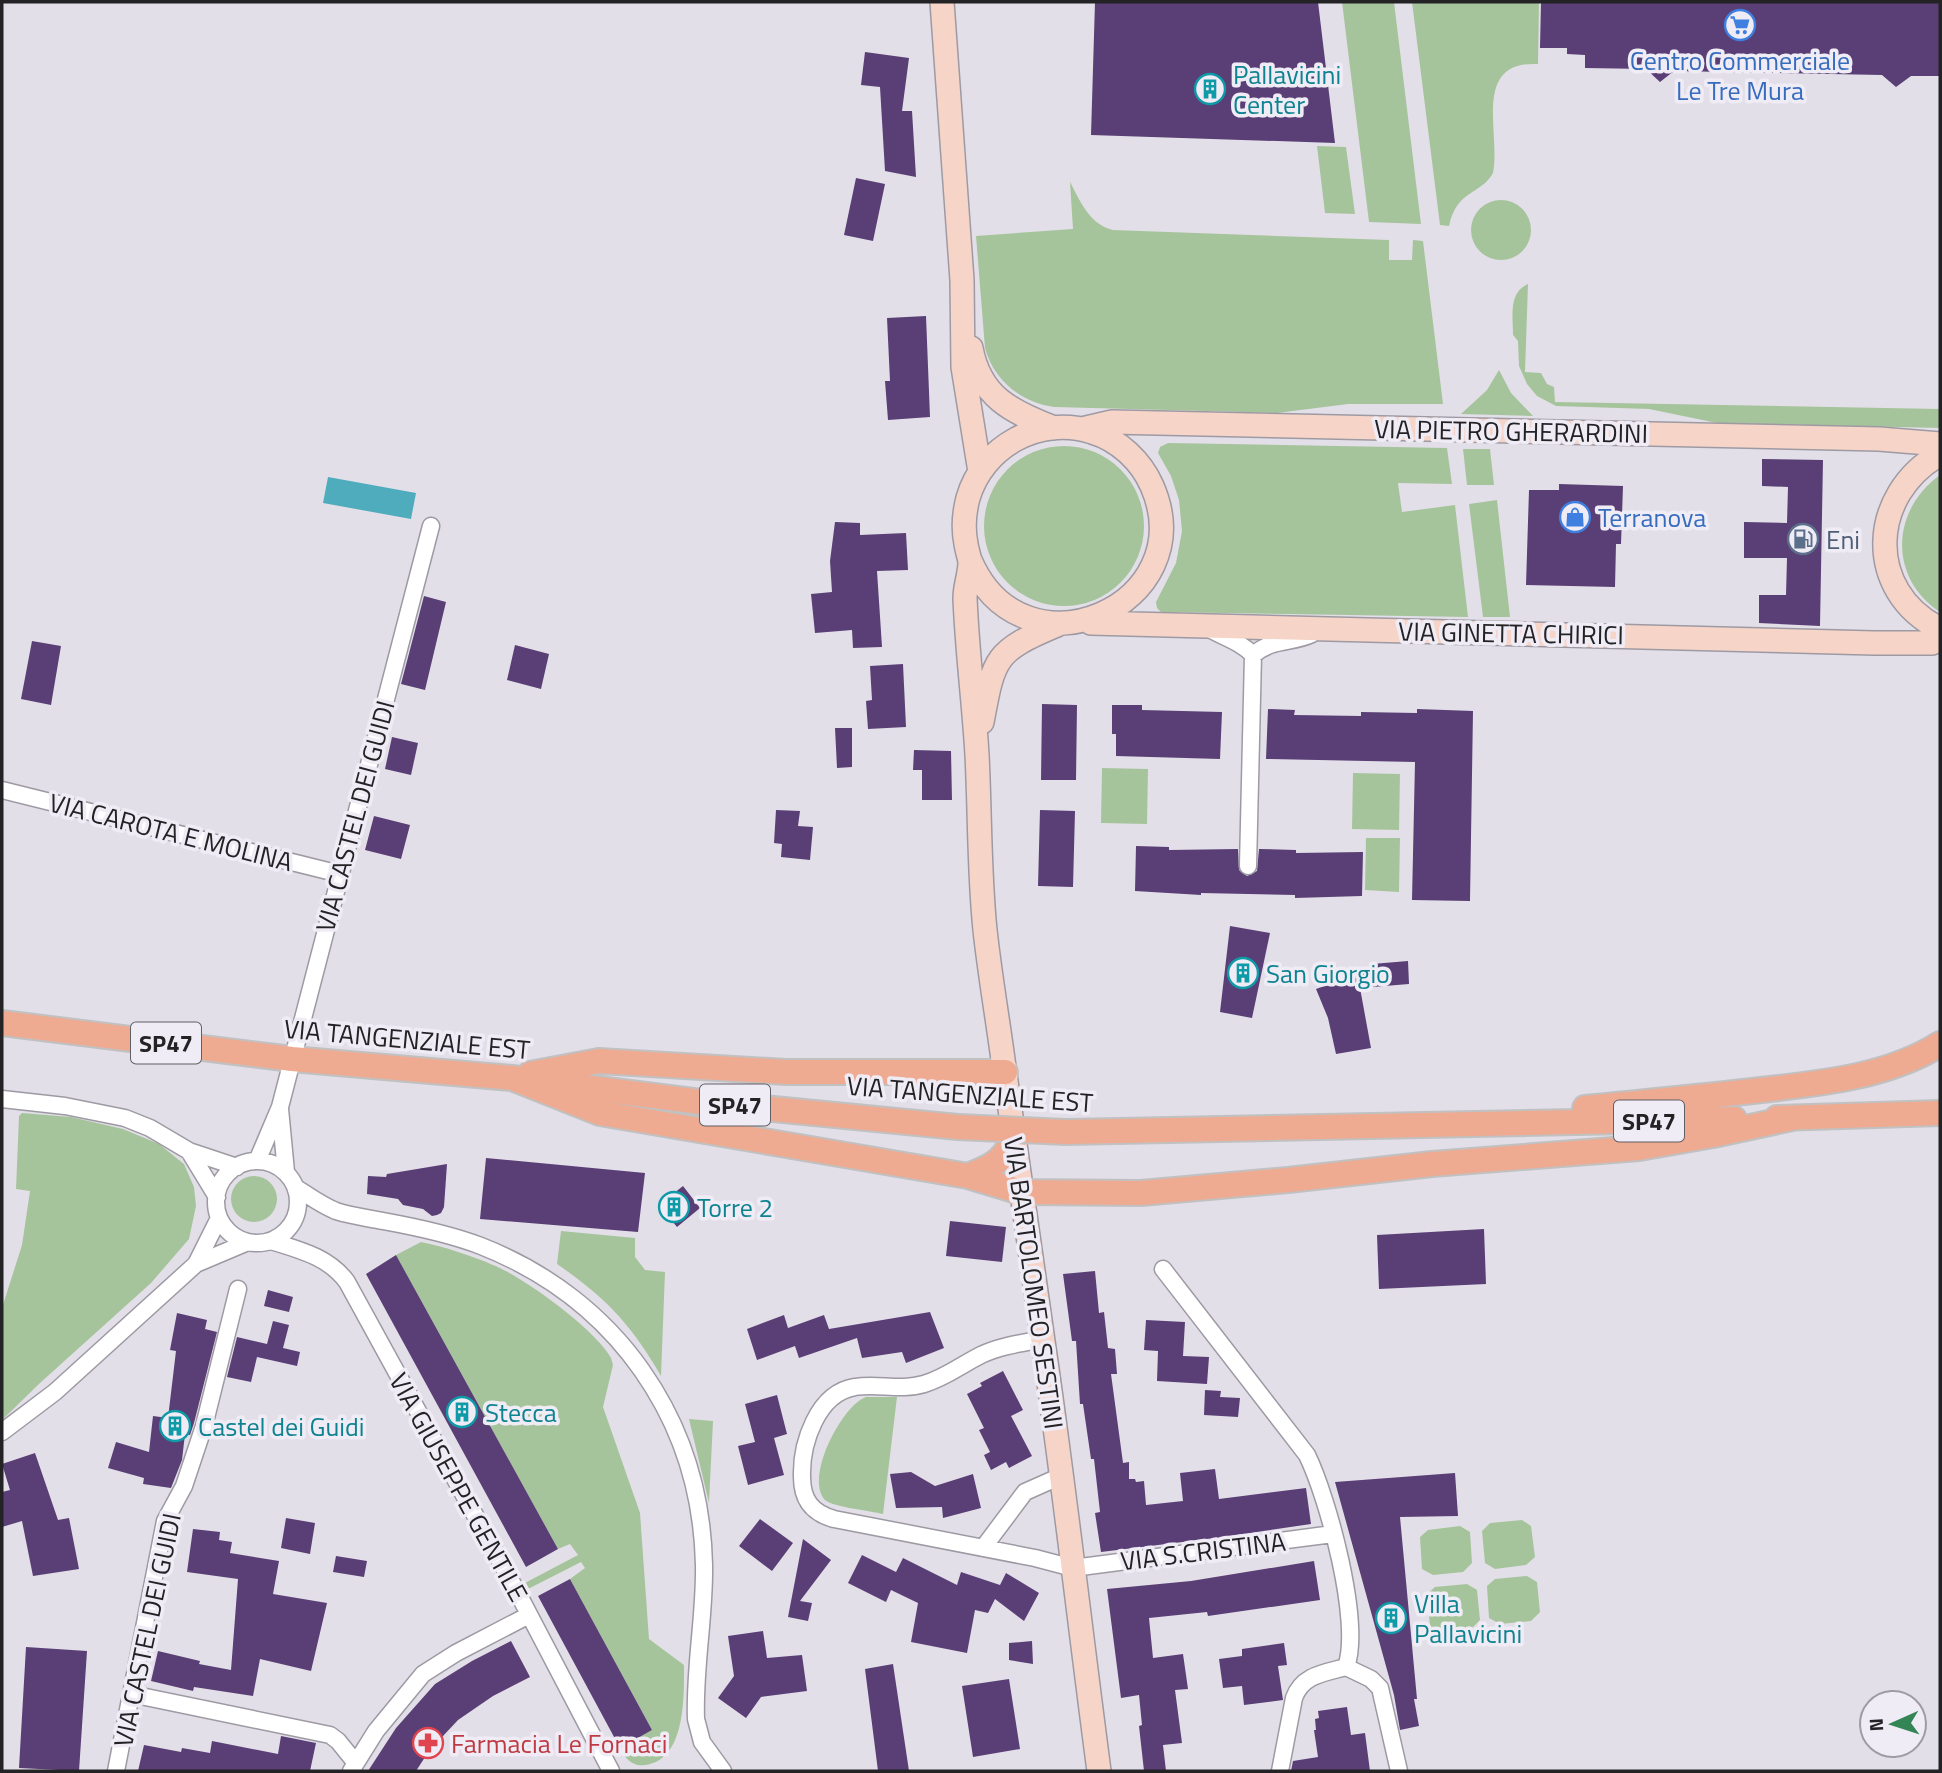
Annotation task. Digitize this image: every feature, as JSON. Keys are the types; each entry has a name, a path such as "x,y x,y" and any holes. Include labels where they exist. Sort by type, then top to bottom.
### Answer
{"main road":[{"path":"942,2 963,311 963,367 980,472"},
{"path":"963,311 973,360 988,389 1013,410 1054,428"},
{"name":"VIA PIETRO GHERARDINI","path":"1082,429 1112,422 1879,439 1940,444"},
{"path":"977,753 991,678 1001,659 1022,639 1112,610 1138,588 1154,559 1160,532 1159,509 1155,493 1138,464 1113,442 1082,429 1054,428 1032,432 1012,441 995,454 971,488 964,533 970,560 987,589 1005,606 1031,619 1070,623"},
{"path":"1940,454 1914,471 1895,498 1888,514 1885,547 1887,564 1900,594 1923,619 1940,629"},
{"path":"970,560 965,594 977,753"},
{"name":"VIA GINETTA CHIRICI","path":"1070,623 1874,643 1932,643 1940,639"},
{"name":"VIA BARTOLOMEO SESTINI","path":"977,753 982,897 1099,1771"},
{"name":"VIA TANGENZIALE EST","path":"2,1023 292,1059 512,1078 701,1102 958,1127 1066,1132 1506,1125 1940,1113"},
{"path":"1506,1125 1561,1111 1714,1096 1837,1080 1896,1064 1940,1044"},
{"path":"512,1078 599,1061 786,1072 1005,1072"},
{"path":"512,1078 600,1113 772,1140 968,1176 1021,1192 1141,1193 1432,1164 1639,1148 1792,1118"},
{"path":"968,1176 990,1167 1004,1157 1014,1140"}],"street":[{"name":"VIA CASTEL DEI GUIDI","path":"257,1161 280,1107 431,526"},
{"path":"1204,626 1222,637 1242,644 1253,655 1248,866"},
{"path":"1253,655 1273,642 1300,638 1321,629"},
{"name":"VIA CAROTA E MOLINA","path":"2,790 340,874"},
{"path":"2,1099 65,1106 125,1118 150,1128 189,1151 237,1167"},
{"name":"VIA CASTEL DEI GUIDI","path":"280,1107 286,1172"},
{"path":"189,1151 217,1198"},
{"path":"2,1432 43,1402 195,1264 248,1242 271,1241 286,1231 293,1222 298,1204 295,1187 286,1172 273,1164 257,1161 237,1167 222,1182 217,1198 219,1218 229,1231 248,1242"},
{"path":"295,1187 336,1211 450,1236 477,1244 522,1264 586,1308 615,1335 642,1370 670,1416 688,1467 698,1507 704,1567 696,1719 702,1742 723,1771"},
{"path":"195,1264 219,1218"},
{"name":"VIA GIUSEPPE GENTILE","path":"271,1241 317,1257 338,1271 347,1282 611,1771"},
{"path":"1163,1269 1307,1455 1322,1491 1346,1596 1352,1632 1346,1667"},
{"name":"VIA CASTEL DEI GUIDI","path":"116,1771 166,1521 187,1479 204,1426 238,1289"},
{"path":"1043,1339 984,1354 941,1379 921,1385 855,1387 841,1391 820,1410 806,1445 802,1471 803,1491 813,1509 821,1516 1035,1558 1073,1568"},
{"path":"983,1548 1026,1492 1060,1476"},
{"name":"VIA S.CRISTINA","path":"1073,1568 1332,1534"},
{"path":"131,1694 330,1735 338,1741 353,1767 398,1701 423,1674 456,1653 529,1615"},
{"path":"1280,1771 1294,1698 1299,1687 1313,1676 1346,1667 1371,1679 1380,1688 1399,1771"}],"green space":[{"path":"1342,2 1394,2 1421,224 1369,222"},
{"path":"1412,2 1539,2 1538,64 1517,66 1504,74 1496,87 1493,102 1493,173 1458,205 1449,226 1440,225"},
{"path":"1317,146 1346,147 1355,214 1325,213"},
{"path":"1070,182 1092,218 1113,230 1389,240 1389,260 1412,260 1413,240 1423,241 1443,404 1348,404 1277,413 1054,407 1020,395 1002,380 985,348 976,236 1073,229"},
{"path":"1501,200 1522,209 1531,230 1522,251 1501,260 1480,251 1471,230 1480,209"},
{"path":"1528,284 1525,372 1541,373 1547,384 1554,387 1555,402 1940,409 1940,428 1717,423 1649,409 1556,406 1537,396 1527,384 1519,366 1518,341 1513,335 1512,313 1517,293"},
{"path":"1499,370 1511,393 1533,416 1461,414 1487,390"},
{"path":"1168,443 1447,448 1452,484 1398,483 1402,512 1455,505 1468,617 1161,612 1156,602 1176,563 1182,531 1179,500 1171,476 1158,453 1160,447"},
{"path":"1064,446 1095,452 1121,469 1138,495 1144,526 1138,557 1121,583 1095,600 1064,606 1033,600 1007,583 990,557 984,526 990,495 1007,469 1033,452"},
{"path":"1463,449 1490,449 1494,485 1467,485"},
{"path":"1940,475 1940,612 1923,598 1911,581 1904,563 1902,544 1912,506"},
{"path":"1497,500 1510,617 1483,617 1469,504"},
{"path":"1102,768 1148,769 1147,824 1101,823"},
{"path":"1353,773 1400,774 1399,830 1352,829"},
{"path":"1366,838 1400,838 1399,892 1365,890"},
{"path":"22,1113 71,1117 123,1129 159,1144 184,1164 194,1187 196,1206 189,1239 151,1283 2,1420 2,1308 22,1245 30,1191 16,1189 19,1116"},
{"path":"254,1176 270,1183 277,1199 270,1215 254,1222 238,1215 231,1199 238,1183"},
{"path":"561,1231 635,1238 635,1257 645,1270 665,1272 661,1376 639,1341 616,1313 557,1264"},
{"path":"421,1242 475,1258 506,1271 575,1319 603,1346 611,1358 613,1365 603,1407 640,1513 649,1639 684,1665 680,1725 668,1752 658,1761 636,1765 620,1748 652,1730 570,1579 585,1568 581,1562 526,1590 523,1584 578,1555 570,1544 558,1549 396,1255"},
{"path":"866,1397 897,1397 883,1514 829,1502 820,1490 822,1460 829,1443 847,1413"},
{"path":"689,1419 713,1421 709,1503"},
{"path":"1522,1520 1531,1526 1535,1557 1526,1565 1495,1569 1485,1563 1482,1531 1490,1523"},
{"path":"1460,1526 1470,1532 1472,1563 1463,1572 1433,1575 1422,1569 1420,1537 1428,1530"},
{"path":"1527,1576 1537,1582 1540,1612 1531,1621 1500,1624 1489,1618 1487,1586 1495,1579"},
{"path":"1467,1584 1477,1590 1480,1620 1471,1629 1440,1633 1430,1626 1427,1594 1435,1587"}],"water":[{"path":"328,477 416,493 411,519 323,503"}],"building":[{"name":"Pallavicini Center","path":"1095,2 1318,2 1335,143 1091,135"},
{"name":"Centro Commerciale Le Tre Mura","path":"1541,2 1940,2 1940,76 1911,76 1896,87 1882,75 1674,71 1660,82 1646,69 1585,68 1585,55 1567,54 1567,48 1540,48"},
{"path":"865,52 909,58 902,111 912,111 916,177 885,171 880,87 861,85"},
{"path":"856,178 885,184 873,241 844,235"},
{"path":"926,316 930,417 888,420 885,381 890,381 887,318"},
{"path":"1762,459 1823,460 1820,626 1759,623 1759,595 1786,595 1787,558 1744,558 1744,522 1787,523 1788,487 1762,486"},
{"name":"Terranova","path":"1559,484 1623,486 1621,544 1616,544 1615,587 1526,585 1529,490 1559,490"},
{"path":"835,522 860,523 860,535 906,533 908,570 877,571 882,647 853,648 852,630 815,633 811,594 832,592 830,561"},
{"path":"424,596 446,602 425,690 401,684"},
{"path":"32,641 61,646 51,705 21,699"},
{"path":"515,645 549,654 541,689 507,680"},
{"path":"903,664 906,727 868,729 866,701 872,700 870,666"},
{"path":"1042,704 1077,705 1076,780 1041,780"},
{"path":"1112,705 1142,705 1142,710 1222,712 1220,759 1116,756 1116,734 1112,734"},
{"path":"1268,709 1295,710 1294,715 1361,716 1361,712 1417,713 1417,709 1473,711 1470,901 1412,900 1415,762 1266,759"},
{"path":"835,728 852,728 852,767 837,768"},
{"path":"392,737 418,743 411,775 385,769"},
{"path":"914,750 951,751 952,800 922,800 922,770 913,770"},
{"path":"776,810 800,811 798,826 813,827 810,860 781,857 782,844 774,843"},
{"path":"1040,810 1075,811 1073,887 1038,886"},
{"path":"374,816 410,825 401,859 365,850"},
{"path":"1136,846 1169,847 1169,850 1238,849 1239,870 1247,876 1257,871 1259,849 1296,850 1296,853 1363,852 1362,896 1295,898 1295,895 1201,895 1135,891"},
{"name":"San Giorgio","path":"1230,926 1270,933 1252,1018 1220,1012"},
{"name":"San Giorgio","path":"1408,961 1409,984 1360,988 1371,1048 1336,1054 1328,1018 1316,989 1373,969 1372,964"},
{"path":"486,1158 645,1173 638,1232 480,1219"},
{"path":"447,1164 444,1207 437,1215 432,1216 423,1209 403,1205 398,1199 367,1194 368,1176 386,1177 387,1174"},
{"name":"Torre 2","path":"683,1186 700,1208 677,1227 659,1205"},
{"path":"950,1221 1006,1227 1002,1262 946,1256"},
{"path":"1484,1229 1486,1284 1379,1289 1377,1235"},
{"name":"Stecca","path":"396,1255 558,1549 526,1567 366,1274"},
{"path":"1095,1271 1099,1313 1104,1312 1108,1348 1115,1349 1117,1374 1111,1374 1123,1463 1129,1462 1129,1479 1144,1481 1146,1505 1183,1501 1180,1473 1215,1469 1219,1499 1306,1488 1311,1524 1101,1552 1095,1513 1100,1512 1094,1459 1091,1459 1083,1404 1080,1404 1076,1341 1072,1341 1063,1274"},
{"path":"268,1290 293,1297 289,1312 264,1306"},
{"path":"930,1312 944,1348 906,1363 902,1352 862,1358 857,1338 799,1358 795,1346 757,1360 747,1329 784,1315 788,1328 824,1315 829,1329"},
{"path":"177,1313 207,1320 205,1329 217,1332 194,1423 190,1435 185,1434 182,1460 171,1488 143,1484 144,1478 108,1468 116,1442 149,1452 153,1416 168,1418 176,1351 170,1350"},
{"path":"1146,1320 1185,1322 1183,1356 1209,1357 1207,1384 1157,1381 1158,1351 1144,1350"},
{"path":"273,1321 289,1325 283,1348 300,1352 297,1366 257,1357 251,1382 227,1377 237,1337 267,1344"},
{"path":"1003,1371 1023,1410 1011,1416 1032,1456 1009,1468 1006,1462 991,1470 984,1455 990,1452 979,1430 984,1428 967,1394 982,1386 980,1383"},
{"path":"1205,1390 1221,1391 1220,1397 1240,1398 1238,1417 1204,1415"},
{"path":"777,1395 787,1434 774,1438 784,1475 748,1485 738,1446 755,1442 745,1404"},
{"path":"35,1453 58,1520 69,1518 79,1569 33,1576 22,1521 2,1527 2,1492 10,1490 2,1464"},
{"path":"911,1472 935,1486 973,1474 981,1508 943,1518 942,1507 896,1508 890,1474"},
{"name":"Villa Pallavicini","path":"1455,1473 1458,1516 1400,1517 1417,1699 1414,1699 1419,1726 1400,1730 1394,1695 1335,1482"},
{"path":"286,1518 315,1523 310,1554 281,1548"},
{"path":"760,1519 793,1543 772,1571 739,1546"},
{"path":"193,1529 220,1532 219,1540 232,1542 230,1553 279,1561 273,1594 327,1603 311,1671 260,1659 253,1696 194,1687 193,1691 151,1681 158,1651 200,1661 199,1664 231,1670 238,1579 187,1572"},
{"path":"803,1539 831,1560 800,1601 812,1603 808,1621 788,1617"},
{"path":"862,1555 896,1572 903,1558 957,1585 961,1572 1000,1585 1006,1573 1039,1593 1024,1621 995,1599 988,1613 975,1610 967,1653 911,1642 918,1603 891,1590 886,1602 848,1583"},
{"path":"336,1556 367,1561 364,1577 333,1572"},
{"path":"1314,1561 1320,1600 1208,1616 1207,1612 1149,1618 1153,1658 1183,1654 1188,1689 1175,1690 1182,1743 1163,1745 1166,1771 1144,1771 1139,1695 1121,1698 1107,1589 1191,1581"},
{"path":"570,1579 652,1730 620,1748 538,1596"},
{"path":"763,1631 767,1658 802,1655 807,1691 761,1697 746,1718 718,1698 734,1676 728,1636"},
{"path":"511,1641 530,1677 493,1696 458,1720 429,1751 416,1771 368,1771 396,1728 435,1684"},
{"path":"1032,1641 1033,1664 1009,1660 1009,1643"},
{"path":"1284,1643 1287,1665 1278,1666 1283,1700 1244,1705 1242,1686 1223,1688 1219,1659 1242,1656 1242,1649"},
{"path":"26,1647 87,1651 79,1771 19,1768"},
{"path":"893,1664 909,1771 878,1771 865,1669"},
{"path":"1009,1679 1020,1749 973,1757 962,1686"},
{"path":"1347,1707 1351,1735 1365,1733 1370,1771 1291,1771 1293,1761 1318,1757 1314,1730 1315,1719 1319,1718 1318,1711"},
{"path":"281,1736 316,1743 310,1771 138,1771 144,1745 181,1752 182,1748 210,1753 212,1741 278,1754"}],"place":[{"name":"Centro Commerciale Le Tre Mura","path":"1740,25"},
{"name":"Pallavicini Center","path":"1210,89"},
{"name":"Terranova","path":"1575,517"},
{"name":"Eni","path":"1803,539"},
{"name":"San Giorgio","path":"1243,973"},
{"name":"Torre 2","path":"674,1207"},
{"name":"Stecca","path":"462,1412"},
{"name":"Castel dei Guidi","path":"175,1426"},
{"name":"Villa Pallavicini","path":"1391,1618"},
{"name":"Farmacia Le Fornaci","path":"428,1743"}]}
